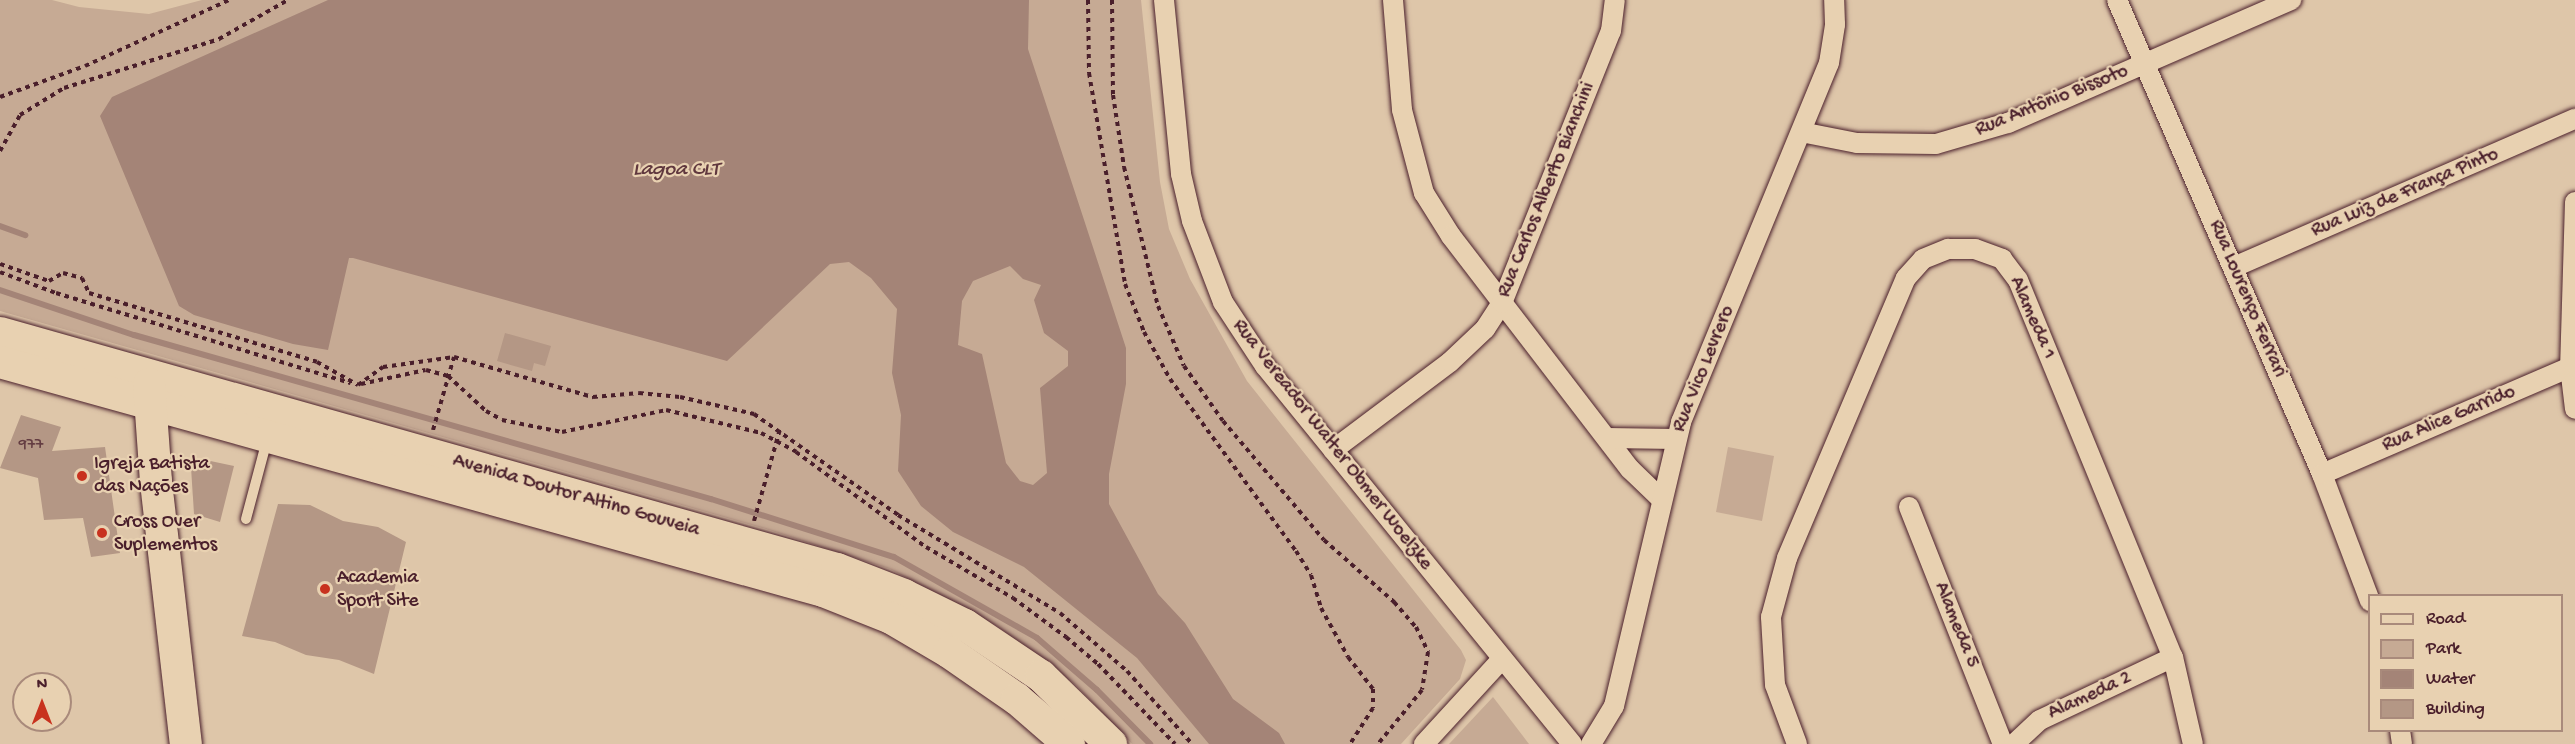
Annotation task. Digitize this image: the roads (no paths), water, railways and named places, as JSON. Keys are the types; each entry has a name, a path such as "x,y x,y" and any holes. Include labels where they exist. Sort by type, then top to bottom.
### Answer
{"main road":[{"name":"Avenida Doutor Altino Gouveia","path":"0,333 160,393 267,437 444,472 823,591 891,618 1017,699 1069,744"},
{"name":"Avenida Doutor Altino Gouveia","path":"0,362 160,393 444,472 827,566 904,595 965,625 1041,676 1110,744"},
{"path":"160,393 186,744"},
{"path":"160,393 175,479 207,744"}],"street":[{"name":"Rua Vereador Walter Obmer Woelzke","path":"1164,0 1181,174 1192,221 1223,302 1265,366 1572,744"},
{"path":"1393,0 1401,110 1424,193 1502,303 1630,469 1660,498"},
{"name":"Rua Carlos Alberto Bianchini","path":"1334,450 1450,362 1485,329 1502,303 1611,31 1615,0"},
{"name":"Rua Vico Levrero","path":"1591,744 1614,706 1660,498 1676,440 1832,53 1834,0"},
{"name":"Rua Lourenço Ferrari","path":"2117,0 2322,474 2368,596"},
{"name":"Rua Antônio Bissoto","path":"1801,132 1857,143 1936,144 2008,123 2291,0"},
{"name":"Rua Luiz de França Pinto","path":"2234,267 2575,119"},
{"path":"2575,202 2573,366 2575,409"},
{"name":"Alameda 1","path":"1797,744 1775,685 1771,617 1787,558 1906,278 1923,259 1948,249 1975,249 2002,259 2018,280 2173,657 2193,744"},
{"name":"Rua Alice Garrido","path":"2322,474 2573,366"},
{"path":"1607,438 1676,440"},
{"name":"Alameda 5","path":"1909,507 2003,744"},
{"name":"Alameda 2","path":"2014,744 2040,720 2173,657"},
{"path":"1424,744 1502,659"}],"lane":[{"path":"246,519 267,437"}],"water":[{"name":"Lagoa CLT","path":"328,0 1029,0 1028,49 1126,348 1126,384 1109,474 1109,504 1158,594 1185,623 1233,699 1279,733 1285,744 1209,744 1137,658 1024,567 953,532 921,506 898,471 901,415 892,373 897,309 871,278 849,262 830,264 727,361 353,258 349,258 328,350 293,344 194,315 179,306 100,116 112,97","holes":["1010,266 1023,279 1041,285 1034,300 1044,333 1068,351 1068,366 1040,388 1047,473 1033,485 1020,481 1006,463 982,354 958,345 962,301 973,281"]}],"waterway":[{"path":"0,226 25,235"},
{"path":"0,290 134,335 711,499 894,557 1037,638 1097,690 1150,744"}],"place":[{"name":"Igreja Batista das Nações","path":"82,476"},
{"name":"Cross Over Suplementos","path":"102,533"},
{"name":"Academia Sport Site","path":"325,589"}]}
